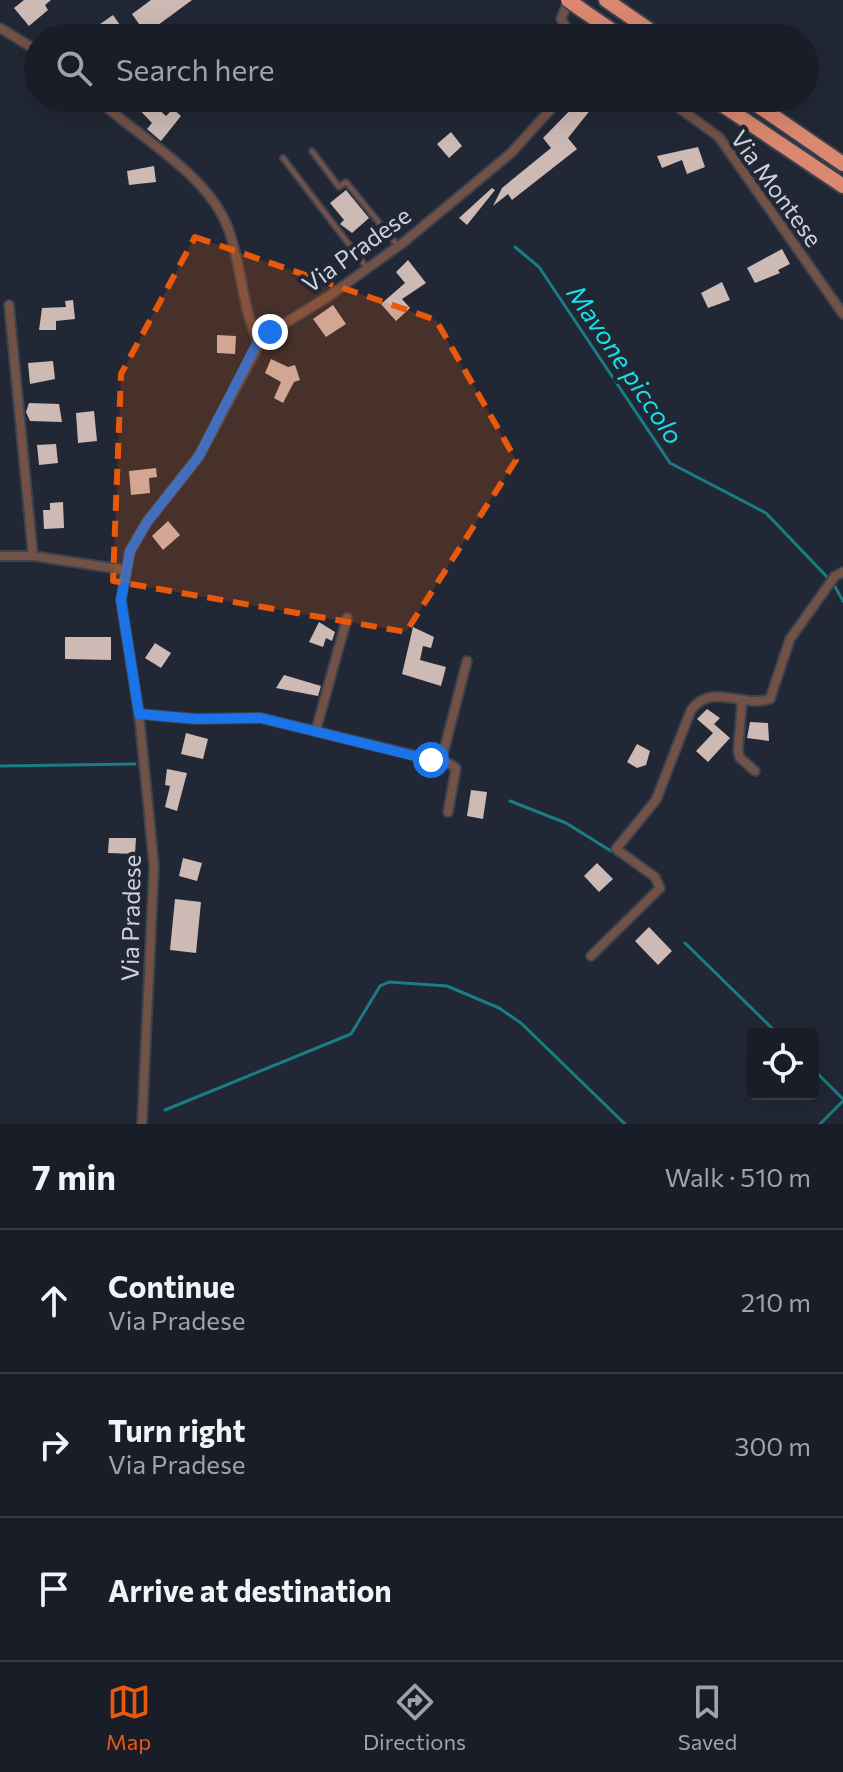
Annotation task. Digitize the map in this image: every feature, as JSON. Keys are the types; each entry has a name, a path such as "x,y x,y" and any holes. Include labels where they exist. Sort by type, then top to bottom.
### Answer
{"highway":[{"path":"569,0 602,24"},
{"path":"606,0 641,24"},
{"path":"733,112 843,186"},
{"path":"767,112 843,164"}],"street":[{"path":"564,24 561,19 569,0"},
{"path":"0,28 24,43"},
{"path":"113,112 200,184 219,209 231,240 249,322 258,341"},
{"name":"Via Pradese","path":"142,1124 154,866 139,714 122,610 126,570 138,537 199,456 258,341 398,246 511,153 548,112"},
{"name":"Via Montese","path":"684,112 719,137 843,314"},
{"path":"9,305 33,556"},
{"path":"0,556 33,556 126,570"},
{"path":"591,956 660,888 655,877 616,849 656,800 691,710 699,699 715,695 742,702 770,699 790,639 835,576 843,572"},
{"path":"316,730 347,618"},
{"path":"441,762 467,661"},
{"path":"742,702 738,751 740,758 755,771"},
{"path":"139,714 196,719 261,718 441,762 456,768 448,812"}],"lane":[{"path":"312,151 339,187 346,182 398,246"},
{"path":"283,158 367,268"}],"highlighted area":[{"path":"195,237 436,320 516,460 406,632 113,581 121,374"}],"building":[{"path":"24,0 51,0 45,5 48,10 31,24 27,24 14,8"},
{"path":"151,0 192,0 160,24 139,24 132,14"},
{"path":"113,15 119,24 100,24"},
{"path":"141,112 162,112 166,116 176,112 181,116 161,141 147,129 152,123"},
{"path":"568,112 589,112 568,138 577,149 512,200 508,194 493,206 502,188 551,148 543,138"},
{"path":"451,132 462,146 449,158 437,144"},
{"path":"698,147 705,167 687,174 682,160 662,168 657,156"},
{"path":"154,166 156,182 129,185 127,171"},
{"path":"492,188 495,190 467,225 459,218"},
{"path":"346,190 369,218 352,233 340,224 344,220 330,203"},
{"path":"782,249 790,264 778,270 780,273 755,283 747,268"},
{"path":"408,260 426,283 402,299 410,308 396,321 381,304 405,283 396,272"},
{"path":"722,282 730,300 708,308 701,293"},
{"path":"73,300 75,319 56,321 56,330 39,330 42,308 66,307 65,301"},
{"path":"333,305 346,324 326,337 313,319"},
{"path":"217,335 236,336 235,354 217,353"},
{"path":"271,359 288,367 295,365 300,380 294,382 283,403 274,398 281,382 265,373"},
{"path":"53,361 55,379 30,384 28,363"},
{"path":"29,403 59,404 62,422 30,421 26,412"},
{"path":"94,411 97,441 78,443 76,413"},
{"path":"56,444 58,463 39,465 37,445"},
{"path":"156,468 157,477 149,478 150,493 131,495 129,471"},
{"path":"63,502 64,528 44,529 43,510 50,510 50,503"},
{"path":"168,521 180,535 163,550 152,536"},
{"path":"319,622 335,632 332,641 326,638 323,647 309,642"},
{"path":"413,627 434,637 431,648 423,646 420,660 446,667 441,686 402,674"},
{"path":"65,637 111,637 111,660 65,659"},
{"path":"155,643 171,653 161,668 145,658"},
{"path":"284,675 321,686 318,696 276,688"},
{"path":"707,709 720,718 714,724 730,738 708,762 696,751 713,733 697,719"},
{"path":"750,722 768,723 769,741 747,738"},
{"path":"186,733 208,739 203,759 181,754"},
{"path":"637,744 650,751 646,765 637,768 627,762"},
{"path":"167,769 187,773 177,811 165,807 170,786 165,785"},
{"path":"471,790 487,792 483,819 467,816"},
{"path":"109,838 136,838 135,854 108,853"},
{"path":"183,858 202,863 197,881 179,876"},
{"path":"597,863 613,879 599,892 584,876"},
{"path":"175,899 201,902 196,953 170,950"},
{"path":"649,927 672,951 658,965 635,941"}],"waterway":[{"name":"Mavone piccolo","path":"515,247 539,267 670,463 766,513 828,578"},
{"name":"Mavone piccolo","path":"834,585 843,601"},
{"name":"Mavone piccolo","path":"0,766 135,764"},
{"name":"Mavone piccolo","path":"510,801 566,823 611,851"},
{"name":"Mavone piccolo","path":"685,943 772,1028"},
{"name":"Mavone piccolo","path":"165,1110 351,1034 380,986 389,982 447,986 499,1008 521,1023 625,1124"},
{"name":"Mavone piccolo","path":"819,1075 843,1099"},
{"name":"Mavone piccolo","path":"820,1124 843,1101"}],"route":[{"path":"270,332 258,341 199,456 147,522 130,551 121,600 139,714 196,719 261,718 431,760"}]}
